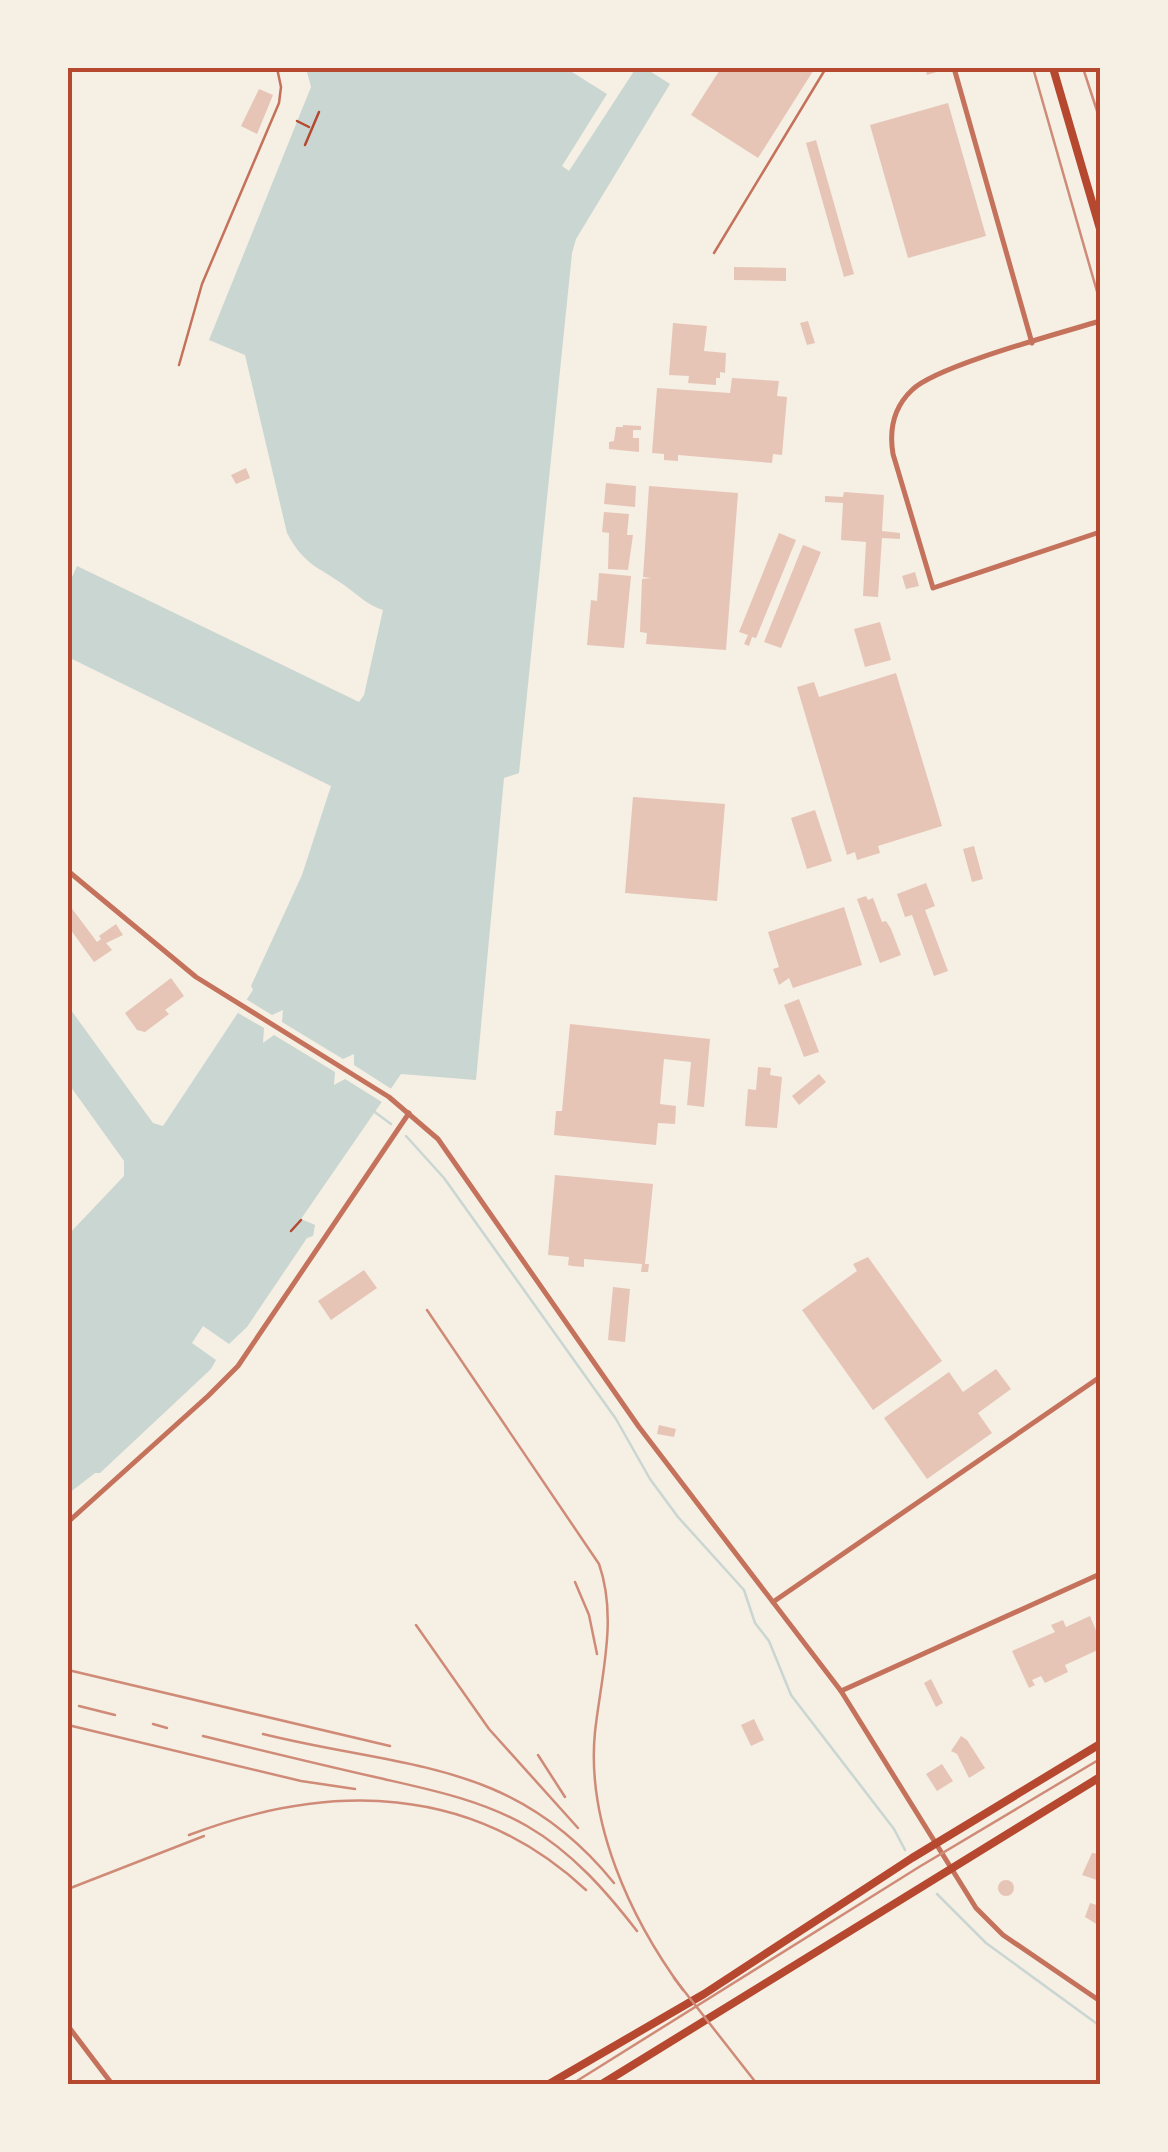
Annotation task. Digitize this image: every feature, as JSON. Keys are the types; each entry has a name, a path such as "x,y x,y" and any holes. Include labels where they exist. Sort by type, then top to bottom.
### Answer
{"main road":[{"path":"1053,68 1100,229"},
{"path":"548,2084 704,1994 936,1843 1100,1744"},
{"path":"602,2084 1100,1777"}],"street":[{"path":"954,68 1032,343"},
{"path":"1100,321 926,379 908,394 896,412 891,435 893,454 933,588 1100,532"},
{"path":"68,871 196,977 389,1097 448,1150 639,1427 841,1691 976,1908 991,1924 1100,2001"},
{"path":"68,1522 238,1366 409,1112"},
{"path":"772,1603 1100,1377"},
{"path":"841,1691 1100,1574"},
{"path":"68,2026 112,2084"}],"lane":[{"path":"179,366 202,284 279,103 277,68"},
{"path":"714,253 826,68"}],"path":[{"path":"305,145 318,112"},
{"path":"297,121 312,128"},
{"path":"292,1231 301,1220"}],"shaded area":[{"path":"306,68 574,68 572,72 607,94 562,166 569,171 636,68 645,68 670,84 576,239 572,253 519,773 504,778 476,1080 401,1074 301,1219 315,1225 313,1236 307,1238 247,1327 229,1344 203,1326 192,1343 216,1360 211,1369 100,1473 68,1494 68,1235 124,1176 124,1161 68,1083 68,1006 153,1123 163,1126 253,990 251,986 302,875 331,786 68,657 68,586 77,566 359,702 364,695 383,610 314,565 294,544 287,533 245,355 209,340 311,87"}],"pier":[{"path":"246,999 272,1015 283,1010 282,1022 343,1059 354,1054 354,1065 393,1090 385,1104 345,1079 334,1085 335,1072 274,1035 263,1043 264,1028 238,1013"}],"building":[{"path":"721,68 815,68 758,158 691,115"},
{"path":"925,68 949,68 927,75"},
{"path":"259,89 273,95 257,134 241,126"},
{"path":"948,103 986,236 908,258 870,125"},
{"path":"816,140 854,274 844,277 806,143"},
{"path":"734,267 786,268 786,281 734,280"},
{"path":"808,321 815,343 807,345 800,323"},
{"path":"673,323 707,326 704,351 726,353 725,373 720,372 716,385 688,383 689,376 669,375"},
{"path":"732,378 779,381 777,396 787,397 782,455 773,454 772,463 678,455 678,461 664,460 664,454 652,453 657,388 730,393"},
{"path":"641,426 641,430 633,430 633,438 639,438 639,452 609,449 616,427"},
{"path":"246,468 250,478 236,484 231,475"},
{"path":"606,483 636,486 635,507 604,504"},
{"path":"649,486 738,493 726,650 646,644 647,633 640,632 642,579 651,578 643,577"},
{"path":"844,492 884,495 882,531 900,533 900,539 882,538 878,597 863,596 866,542 841,540 843,503 825,502 825,496 843,497"},
{"path":"604,512 629,514 627,535 633,535 628,570 608,569 609,533 602,532"},
{"path":"779,533 796,540 756,638 752,637 749,646 744,644 748,635 739,632"},
{"path":"803,545 821,552 781,648 764,642"},
{"path":"915,572 919,586 906,589 902,576"},
{"path":"599,573 631,576 624,648 587,645 591,600 597,601"},
{"path":"880,622 891,660 865,667 854,629"},
{"path":"896,673 942,826 878,846 880,853 857,860 855,852 847,855 797,687 814,682 819,697"},
{"path":"633,797 725,804 717,901 625,893"},
{"path":"815,810 832,861 807,869 791,818"},
{"path":"974,846 983,879 972,882 963,849"},
{"path":"926,883 935,906 925,910 948,971 934,976 912,915 905,917 897,894"},
{"path":"866,896 868,900 873,898 901,955 880,963 857,899"},
{"path":"70,906 97,942 116,924 123,935 106,943 112,950 94,962 68,926"},
{"path":"844,907 862,965 793,988 789,978 779,985 773,969 779,967 768,932"},
{"path":"171,978 184,996 165,1010 169,1014 145,1032 137,1030 125,1013"},
{"path":"799,999 819,1052 804,1057 784,1005"},
{"path":"570,1024 710,1039 704,1107 687,1105 691,1062 664,1059 660,1104 676,1106 675,1124 658,1123 656,1145 554,1135 556,1111 562,1111"},
{"path":"758,1067 771,1068 770,1075 782,1077 777,1128 745,1126 748,1089 756,1090"},
{"path":"819,1074 826,1082 799,1105 792,1096"},
{"path":"555,1175 653,1184 645,1264 649,1264 648,1272 641,1272 642,1264 584,1259 584,1267 572,1266 568,1265 569,1257 548,1255"},
{"path":"868,1257 942,1361 873,1410 802,1310 857,1271 853,1264"},
{"path":"364,1270 377,1288 331,1320 318,1301"},
{"path":"613,1287 630,1289 625,1342 608,1340"},
{"path":"996,1369 1011,1389 978,1413 992,1433 927,1479 884,1418 949,1372 963,1392"},
{"path":"659,1425 676,1429 674,1437 657,1434"},
{"path":"1090,1616 1100,1649 1065,1665 1068,1672 1045,1683 1041,1676 1032,1680 1035,1685 1029,1688 1012,1651 1055,1632 1051,1625 1063,1620 1066,1627"},
{"path":"931,1679 943,1703 936,1707 924,1683"},
{"path":"754,1719 764,1740 751,1746 741,1725"},
{"path":"961,1736 985,1768 969,1778 957,1754 951,1751"},
{"path":"942,1764 953,1781 937,1791 926,1774"},
{"path":"1092,1853 1100,1854 1100,1881 1082,1875"},
{"path":"1006,1880 1014,1888 1006,1896 998,1888"},
{"path":"1090,1903 1100,1906 1098,1925 1085,1917"}],"waterway":[{"path":"372,1110 391,1124"},
{"path":"406,1136 444,1178 616,1419 650,1479 678,1517 744,1590 755,1623 769,1641 791,1695 894,1829 905,1850"},
{"path":"937,1894 986,1943 1100,2026"}],"tram line":[{"path":"1033,68 1100,302"},
{"path":"572,2084 1100,1759"}],"railway":[{"path":"1083,68 1100,120"},
{"path":"427,1310 599,1564 605,1584 608,1626 595,1732 598,1800 605,1834 629,1900 683,1990"},
{"path":"575,1582 589,1615 597,1654"},
{"path":"416,1625 489,1729 578,1828"},
{"path":"68,1670 390,1746"},
{"path":"79,1706 115,1715"},
{"path":"153,1724 167,1728"},
{"path":"68,1725 301,1781 355,1789"},
{"path":"263,1734 410,1764 496,1791 537,1812 576,1842 614,1883"},
{"path":"203,1736 434,1791 509,1817 543,1836 573,1860 637,1931"},
{"path":"538,1755 565,1797"},
{"path":"189,1835 294,1806 397,1802 447,1812 495,1829 542,1855 586,1890"},
{"path":"68,1889 204,1836"},
{"path":"674,1978 757,2084"}]}
